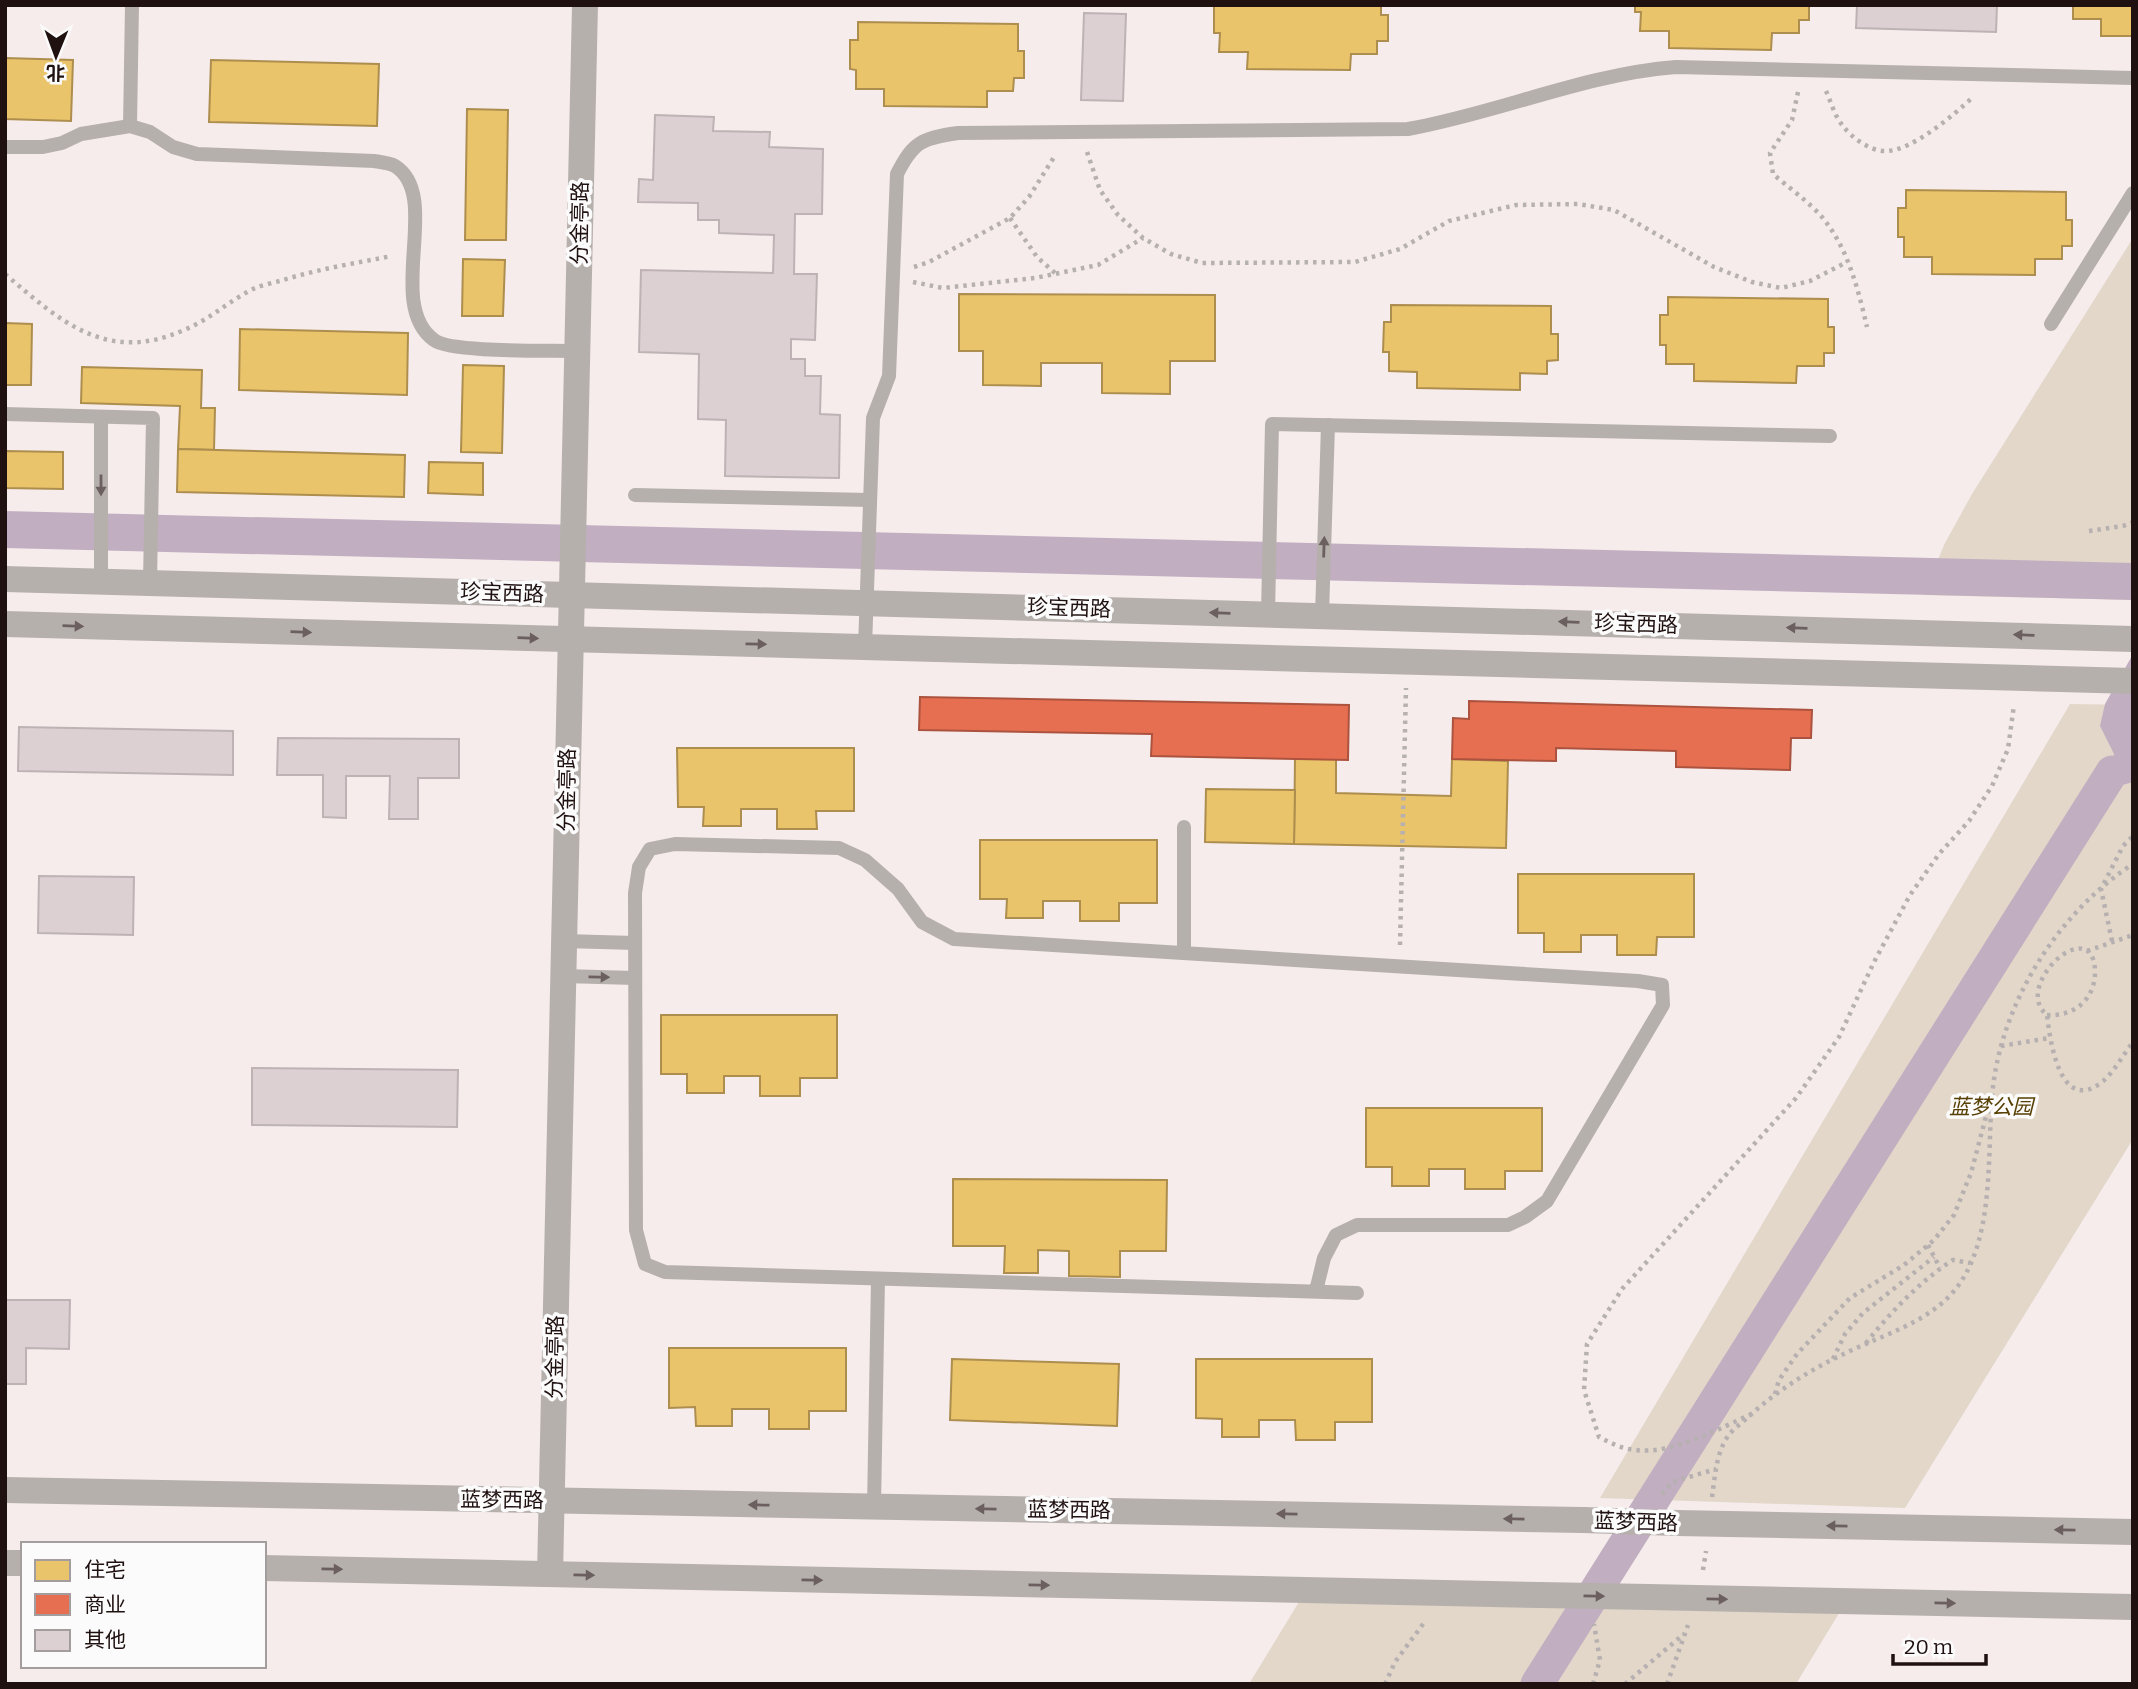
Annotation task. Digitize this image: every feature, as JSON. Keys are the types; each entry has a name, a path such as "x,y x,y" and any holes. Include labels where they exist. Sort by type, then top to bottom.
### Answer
{"street":[{"name":"分金亭路","path":"550,1574 585,5"},
{"name":"珍宝西路","path":"5,579 2133,639"},
{"name":"珍宝西路","path":"5,624 2133,681"},
{"name":"蓝梦西路","path":"5,1490 2133,1532"},
{"path":"266,1568 2133,1607"}],"lane":[{"path":"130,126 132,5"},
{"path":"865,647 873,418 889,376 897,174 908,152 930,137 958,132 1408,129 1453,121 1636,70 1676,67 2133,78"},
{"path":"5,147 43,147 62,143 80,134 130,126 150,132 173,147 197,154 374,161 394,165 408,181 414,199 413,305 417,323 435,341 454,347 577,351"},
{"path":"2051,324 2133,193"},
{"path":"5,414 153,418 150,583"},
{"path":"101,417 101,582"},
{"path":"1268,614 1272,424 1830,436"},
{"path":"1322,615 1328,425"},
{"path":"635,495 870,500"},
{"path":"1184,827 1184,953"},
{"path":"1316,1291 1324,1258 1336,1235 1357,1225 1508,1225 1547,1201 1663,1005 1662,985 1638,981 954,939 922,922 898,889 865,860 839,848 675,844 650,849 639,867 635,893 636,1230 645,1264 665,1272 1357,1293"},
{"path":"564,941 635,943"},
{"path":"563,976 635,978"},
{"path":"874,1507 878,1279"}],"path":[{"path":"1810,71 1842,126 1864,145 1885,151 1915,142 1951,117 1997,75"},
{"path":"1810,71 1792,120 1770,153 1773,173 1822,217 1856,280 1867,327"},
{"path":"893,275 929,262 1010,218 1029,197 1053,162 1064,132"},
{"path":"1079,132 1100,190 1118,215 1143,238 1171,254 1202,263 1355,262 1400,249 1449,221 1516,205 1578,204 1614,210 1713,267 1762,284 1781,288 1810,281 1847,262"},
{"path":"1010,218 1037,257 1056,274"},
{"path":"893,275 943,288 997,283 1098,265 1143,238"},
{"path":"5,274 58,319 92,336 128,343 154,341 186,330 254,288 299,275 414,252"},
{"path":"2089,531 2133,522"},
{"path":"1400,967 1407,661"},
{"path":"1752,1414 1670,1447 1637,1451 1617,1446 1599,1437 1584,1390 1587,1344 1622,1289 1796,1098 1839,1037 1874,962 1910,895 1969,821 1992,786 2008,749 2015,701"},
{"path":"2112,941 2101,889 2123,846 2133,836"},
{"path":"1775,1395 1779,1380 1797,1354 1850,1298 1904,1265 1927,1245 1954,1215 1971,1173 1992,1094 2001,1046 2012,1015 2042,956 2073,914 2114,877 2133,864"},
{"path":"2087,951 2094,960 2095,973 2092,988 2084,1001 2073,1012 2060,1016 2047,1015 2041,1010 2039,1001 2041,983 2048,967 2063,953 2076,949 2087,951 2133,935"},
{"path":"2047,1015 2049,1038 2070,1087 2080,1090 2093,1088 2105,1080 2133,1042"},
{"path":"2001,1046 2049,1038"},
{"path":"1706,1558 1707,1523 1718,1457 1728,1436 1775,1395 1812,1369 1906,1327 1932,1310 1953,1292 1967,1271 1986,1205 1992,1094"},
{"path":"1927,1245 1940,1268"},
{"path":"1832,1359 1845,1335 1863,1313 1934,1257"},
{"path":"1866,1344 1887,1317 1940,1268 1953,1260 1970,1263"},
{"path":"1659,1497 1672,1482 1716,1469"},
{"path":"1385,1684 1395,1662 1425,1621 1455,1593"},
{"path":"1593,1618 1600,1660 1593,1684"},
{"path":"1625,1684 1685,1633"}],"green space":[{"path":"2133,238 2133,600 1923,595 1945,543 1972,494"},
{"name":"蓝梦公园","path":"2070,704 2133,705 2133,1139 1905,1508 1600,1498"},
{"path":"1308,1587 1847,1600 1796,1684 1249,1684"}],"shaded area":[{"path":"5,511 2133,563 2133,600 5,548"},
{"path":"2133,654 2133,782 2119,786 2112,772 2114,754 2100,726 2105,704"}],"building: 住宅":[{"path":"1214,5 1381,5 1381,15 1388,15 1388,41 1377,41 1377,54 1351,54 1350,70 1247,69 1248,52 1219,52 1220,33 1214,33"},
{"path":"1635,5 1809,5 1809,20 1799,20 1799,33 1772,33 1771,50 1669,48 1669,31 1640,31 1641,12 1635,12"},
{"path":"2073,5 2133,5 2133,36 2101,36 2101,19 2073,19"},
{"path":"858,22 1018,24 1018,51 1024,51 1024,78 1014,78 1013,91 987,91 987,107 884,106 884,89 856,89 856,70 850,69 850,40 858,40"},
{"path":"5,58 73,60 71,121 5,119"},
{"path":"211,60 379,64 377,126 209,122"},
{"path":"467,109 508,110 506,240 465,240"},
{"path":"1906,190 2066,192 2066,220 2072,220 2072,246 2062,246 2062,259 2035,259 2035,275 1932,274 1932,257 1904,257 1904,237 1898,237 1898,208 1906,208"},
{"path":"463,259 505,260 503,316 462,316"},
{"path":"959,294 1215,295 1215,361 1170,361 1170,394 1102,393 1102,363 1041,363 1041,386 983,385 983,351 959,351"},
{"path":"1668,297 1828,299 1828,327 1834,327 1834,353 1824,353 1824,366 1797,366 1796,383 1694,381 1694,364 1666,364 1666,345 1660,345 1660,315 1668,315"},
{"path":"1391,305 1551,306 1551,334 1558,334 1558,360 1547,361 1547,374 1520,373 1520,390 1417,388 1417,372 1389,371 1389,352 1383,352 1384,322 1391,322"},
{"path":"5,323 32,324 31,385 5,385"},
{"path":"240,329 408,333 407,395 239,390"},
{"path":"463,365 504,366 502,453 461,452"},
{"path":"82,367 202,370 201,408 215,408 214,450 178,449 180,406 81,403"},
{"path":"178,449 405,455 404,497 177,492"},
{"path":"5,451 63,452 63,489 5,488"},
{"path":"429,462 483,463 483,495 428,493"},
{"path":"677,748 854,748 854,811 816,811 817,829 777,829 777,809 741,809 741,826 703,826 704,807 678,807"},
{"path":"1295,758 1336,759 1336,793 1451,796 1452,759 1508,761 1506,848 1294,844"},
{"path":"1206,789 1295,790 1294,844 1205,842"},
{"path":"980,840 1157,840 1157,903 1119,903 1119,921 1080,921 1080,901 1043,901 1043,918 1006,918 1007,899 980,899"},
{"path":"1518,874 1694,874 1694,937 1657,937 1656,955 1617,955 1617,935 1581,935 1581,952 1544,952 1544,933 1518,933"},
{"path":"661,1015 837,1015 837,1078 800,1078 800,1096 760,1096 760,1076 724,1076 724,1093 687,1093 687,1074 661,1074"},
{"path":"1366,1108 1542,1108 1542,1171 1505,1171 1505,1189 1465,1189 1465,1169 1429,1169 1429,1186 1392,1186 1392,1167 1366,1167"},
{"path":"953,1179 1167,1180 1166,1251 1120,1251 1120,1277 1069,1276 1069,1251 1038,1250 1038,1273 1004,1273 1005,1246 953,1246"},
{"path":"669,1348 846,1348 846,1411 809,1411 809,1429 769,1429 769,1409 732,1409 732,1426 696,1426 695,1407 669,1408"},
{"path":"952,1359 1119,1364 1117,1426 950,1420"},
{"path":"1196,1359 1372,1359 1372,1422 1335,1422 1335,1440 1296,1440 1295,1420 1259,1420 1259,1437 1222,1437 1222,1419 1196,1418"}],"building: 商业":[{"path":"920,697 1349,705 1348,760 1151,756 1152,734 919,730"},
{"path":"1469,701 1812,710 1811,738 1791,738 1790,770 1676,767 1676,751 1556,748 1556,761 1452,759 1453,718 1469,719"}],"building: 其他":[{"path":"1857,5 1997,5 1996,32 1856,28"},
{"path":"1084,13 1126,14 1123,101 1081,100"},
{"path":"655,115 714,117 713,131 770,132 769,147 823,149 822,214 795,214 794,274 817,274 815,340 791,339 791,359 805,359 805,376 821,376 820,414 840,415 839,478 725,476 726,420 698,419 699,354 639,352 641,270 773,273 774,235 719,233 719,220 698,220 698,203 638,202 639,179 653,180"},
{"path":"19,727 233,731 233,775 18,771"},
{"path":"278,738 459,739 459,778 418,778 418,819 389,819 390,776 346,776 346,818 323,817 323,775 277,775"},
{"path":"39,876 134,877 133,935 38,933"},
{"path":"252,1068 458,1070 457,1127 252,1125"},
{"path":"5,1300 70,1300 69,1349 26,1348 26,1384 5,1384"}],"waterway":[{"path":"1537,1684 2112,772"}]}
